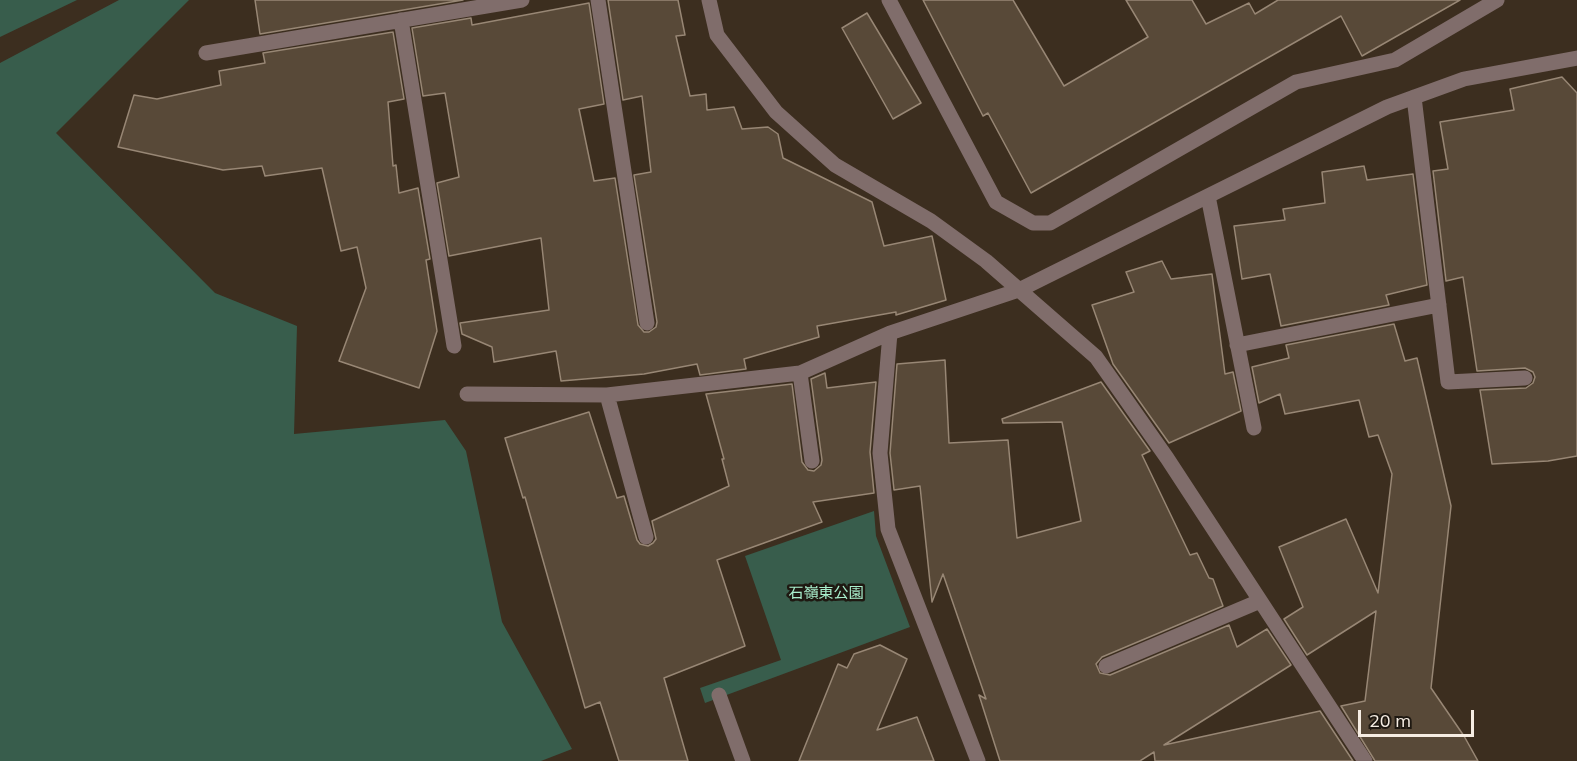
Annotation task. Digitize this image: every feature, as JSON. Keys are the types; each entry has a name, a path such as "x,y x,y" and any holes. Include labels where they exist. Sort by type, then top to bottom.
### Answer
{"street":[{"path":"206,53 494,2 522,0"},
{"path":"598,0 647,323"},
{"path":"709,0 717,35 776,112 835,165 932,221 986,261 1096,357 1167,458 1365,761"},
{"path":"889,0 996,202 1034,223 1050,223 1296,82 1395,60 1497,0"},
{"path":"401,20 454,346"},
{"path":"467,394 607,395 800,373 890,333 1019,290 1387,107 1464,79 1577,58"},
{"path":"1414,97 1448,382 1525,378"},
{"path":"1208,196 1254,428"},
{"path":"1237,345 1439,305"},
{"path":"890,333 880,453 888,529 978,761"},
{"path":"800,373 812,462"},
{"path":"607,395 646,537"},
{"path":"1106,666 1260,601"},
{"path":"718,695 743,761"}],"green space":[{"path":"0,0 77,0 0,37"},
{"path":"119,0 189,0 56,133 215,293 297,326 294,434 445,420 466,451 502,622 572,749 541,761 0,761 0,63"},
{"name":"石嶺東公園","path":"874,511 876,536 910,627 705,703 700,688 781,660 745,556"}],"building":[{"path":"255,0 463,0 260,34"},
{"path":"608,0 678,0 685,35 676,36 690,96 706,94 707,110 734,107 742,129 768,127 778,134 783,158 872,202 884,246 932,236 946,300 896,315 896,312 817,326 819,337 744,359 746,369 700,375 697,364 644,374 561,381 556,351 494,362 492,347 462,334 460,323 549,310 541,238 449,256 437,183 459,177 445,93 423,96 412,28 471,18 472,25 589,3 604,104 579,109 594,181 615,178 638,325 644,332 649,332 656,327 634,175 651,172 642,96 623,100"},
{"path":"923,0 1013,0 1064,86 1148,37 1126,0 1192,0 1206,24 1249,3 1255,14 1278,0 1460,0 1362,56 1341,16 1031,193 988,113 983,116"},
{"path":"867,13 921,103 893,119 842,28"},
{"path":"393,32 404,99 388,102 393,166 396,165 399,193 418,188 430,259 426,260 437,331 419,388 339,361 366,288 357,247 341,251 322,168 265,176 262,166 223,170 118,147 134,95 157,99 221,85 219,71 265,63 263,53"},
{"path":"1562,77 1577,93 1577,456 1548,461 1492,464 1480,390 1526,388 1533,383 1535,377 1533,372 1525,368 1477,371 1463,277 1446,281 1433,171 1448,169 1440,122 1514,110 1510,89"},
{"path":"1364,166 1367,180 1413,174 1427,285 1386,295 1389,305 1281,326 1270,274 1242,279 1234,226 1285,220 1283,209 1325,203 1322,172"},
{"path":"1162,261 1171,279 1212,274 1225,374 1233,372 1241,411 1169,443 1113,364 1092,305 1134,292 1126,272"},
{"path":"1394,324 1405,361 1417,358 1451,506 1431,688 1478,761 1375,761 1341,706 1365,701 1376,611 1307,655 1284,619 1303,607 1279,547 1346,519 1378,593 1392,474 1378,435 1369,437 1359,400 1285,414 1280,394 1259,403 1252,367 1289,358 1286,345"},
{"path":"945,360 949,443 1008,440 1017,538 1081,521 1062,422 1003,423 1002,419 1101,382 1150,451 1142,455 1190,555 1197,553 1209,578 1213,579 1223,606 1102,657 1096,664 1100,673 1110,675 1229,625 1237,647 1267,629 1291,665 1164,745 1320,711 1353,761 1155,761 1154,752 1140,761 1000,761 979,695 986,699 943,574 932,602 920,486 894,490 890,453 897,364"},
{"path":"825,373 827,388 876,382 870,452 874,493 813,502 822,522 717,560 745,646 664,678 688,761 619,761 600,702 585,708 525,497 523,498 505,438 589,412 617,498 624,496 637,540 640,544 648,546 656,539 652,521 729,486 706,394 792,384 802,462 808,470 814,471 821,465 822,460 811,379"},
{"path":"880,645 907,659 877,730 917,717 934,761 799,761 838,664 847,668 854,654"}]}
